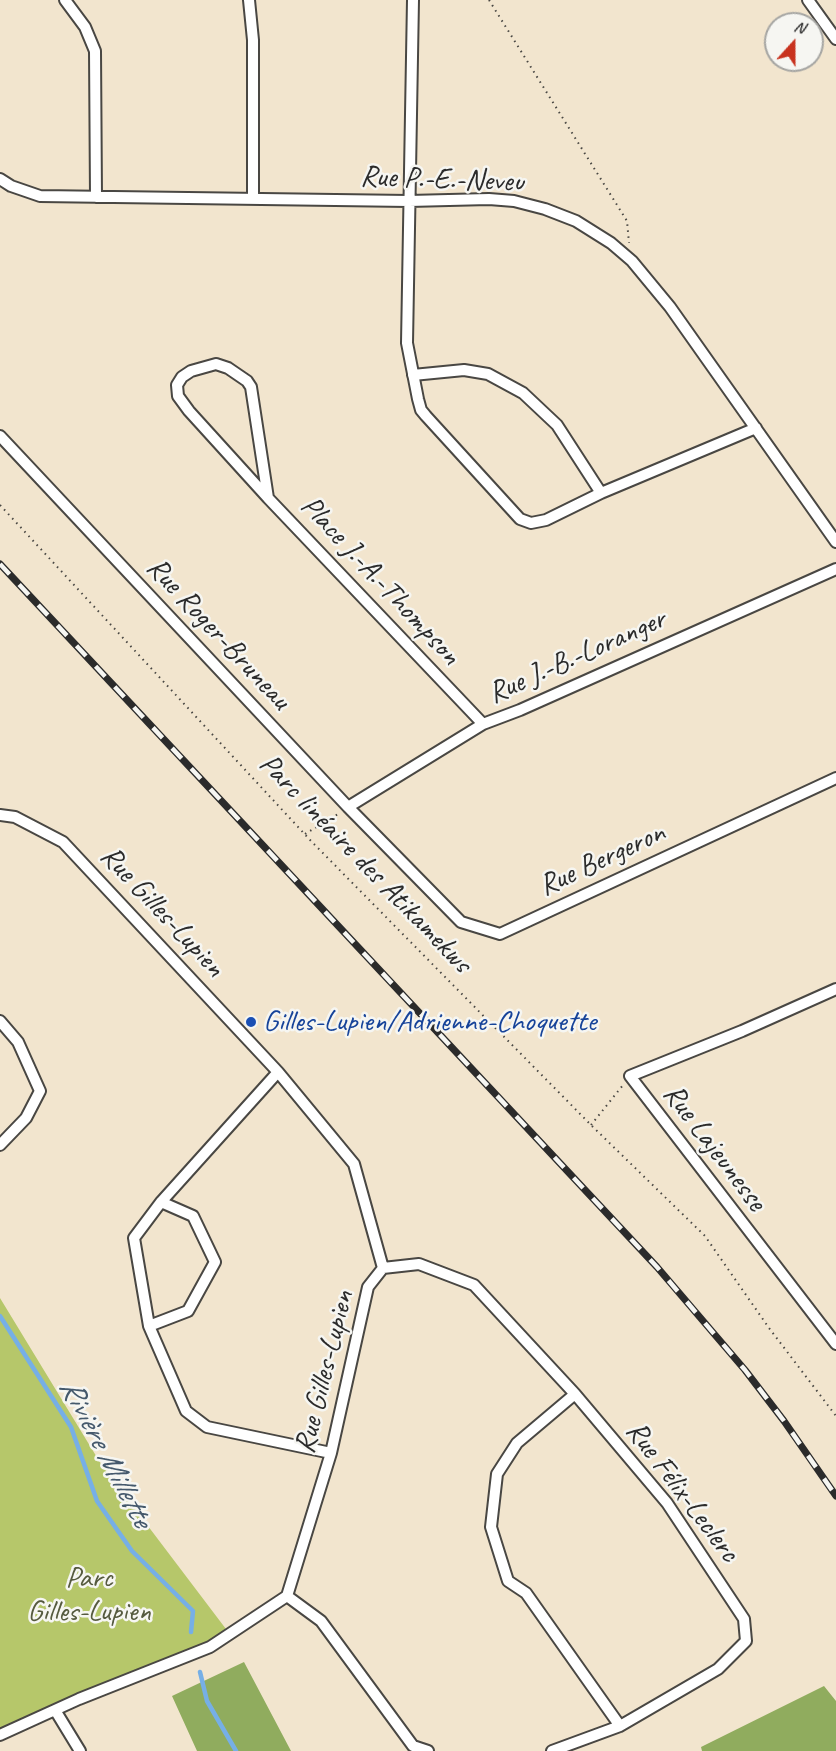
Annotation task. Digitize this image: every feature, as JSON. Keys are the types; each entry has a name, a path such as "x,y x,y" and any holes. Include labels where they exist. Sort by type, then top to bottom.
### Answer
{"street":[{"path":"65,0 85,27 95,51 96,197"},
{"path":"249,0 253,40 253,199"},
{"path":"413,0 407,343 421,410 520,519 531,524 546,520 756,428"},
{"path":"808,0 836,39"},
{"name":"Rue P.-E.-Neveu","path":"0,180 40,196 409,201 489,199 514,201 545,209 576,221 611,243 632,261 670,307 836,542"},
{"name":"Place J.-A.-Thompson","path":"268,498 251,387 247,381 228,368 216,364 191,371 182,377 177,385 178,396 189,411 268,498 483,724"},
{"path":"413,375 464,370 488,374 523,393 557,425 601,494"},
{"name":"Rue Roger-Bruneau","path":"0,436 403,863"},
{"name":"Rue J.-B.-Loranger","path":"348,807 483,724 520,710 836,569"},
{"name":"Rue Bergeron","path":"403,863 461,922 500,934 836,778"},
{"name":"Rue Gilles-Lupien","path":"0,815 15,817 63,842 279,1072 354,1164 383,1268 368,1287 331,1453 288,1596"},
{"name":"Rue Lajeunesse","path":"835,992 630,1076 836,1344"},
{"path":"0,1021 18,1042 40,1091 26,1118 0,1145"},
{"path":"279,1072 161,1202 134,1238 149,1326 186,1411 207,1427 331,1453"},
{"path":"149,1326 188,1311 215,1262 193,1216 161,1202"},
{"name":"Rue Félix-Leclerc","path":"383,1268 419,1264 474,1285 574,1394 667,1503 744,1619 746,1641 718,1669 620,1726 552,1751"},
{"path":"574,1394 517,1443 497,1474 491,1527 508,1581 526,1593 620,1726"},
{"path":"0,1735 55,1710 210,1647 288,1596 321,1621 413,1746 428,1751"},
{"path":"55,1710 80,1751"}],"path":[{"path":"489,0 627,220 632,261"},
{"name":"Parc linéaire des Atikamekws","path":"0,505 305,834 591,1125 705,1236 769,1328 836,1416"},
{"path":"305,834 348,807"},
{"path":"591,1125 630,1076"}],"green space":[{"name":"Parc Gilles-Lupien","path":"0,1298 101,1464 229,1633 0,1733"},
{"path":"244,1662 291,1751 197,1751 172,1696"},
{"path":"824,1686 836,1701 836,1751 702,1751 701,1747"}],"waterway":[{"name":"Rivière Millette","path":"0,1316 71,1427 97,1501 132,1551 193,1611 191,1632"},
{"name":"Rivière Millette","path":"200,1672 207,1701 236,1751"}],"railway":[{"path":"0,564 657,1267 745,1370 836,1496"}],"place":[{"name":"Gilles-Lupien/Adrienne-Choquette","path":"251,1022"}]}
